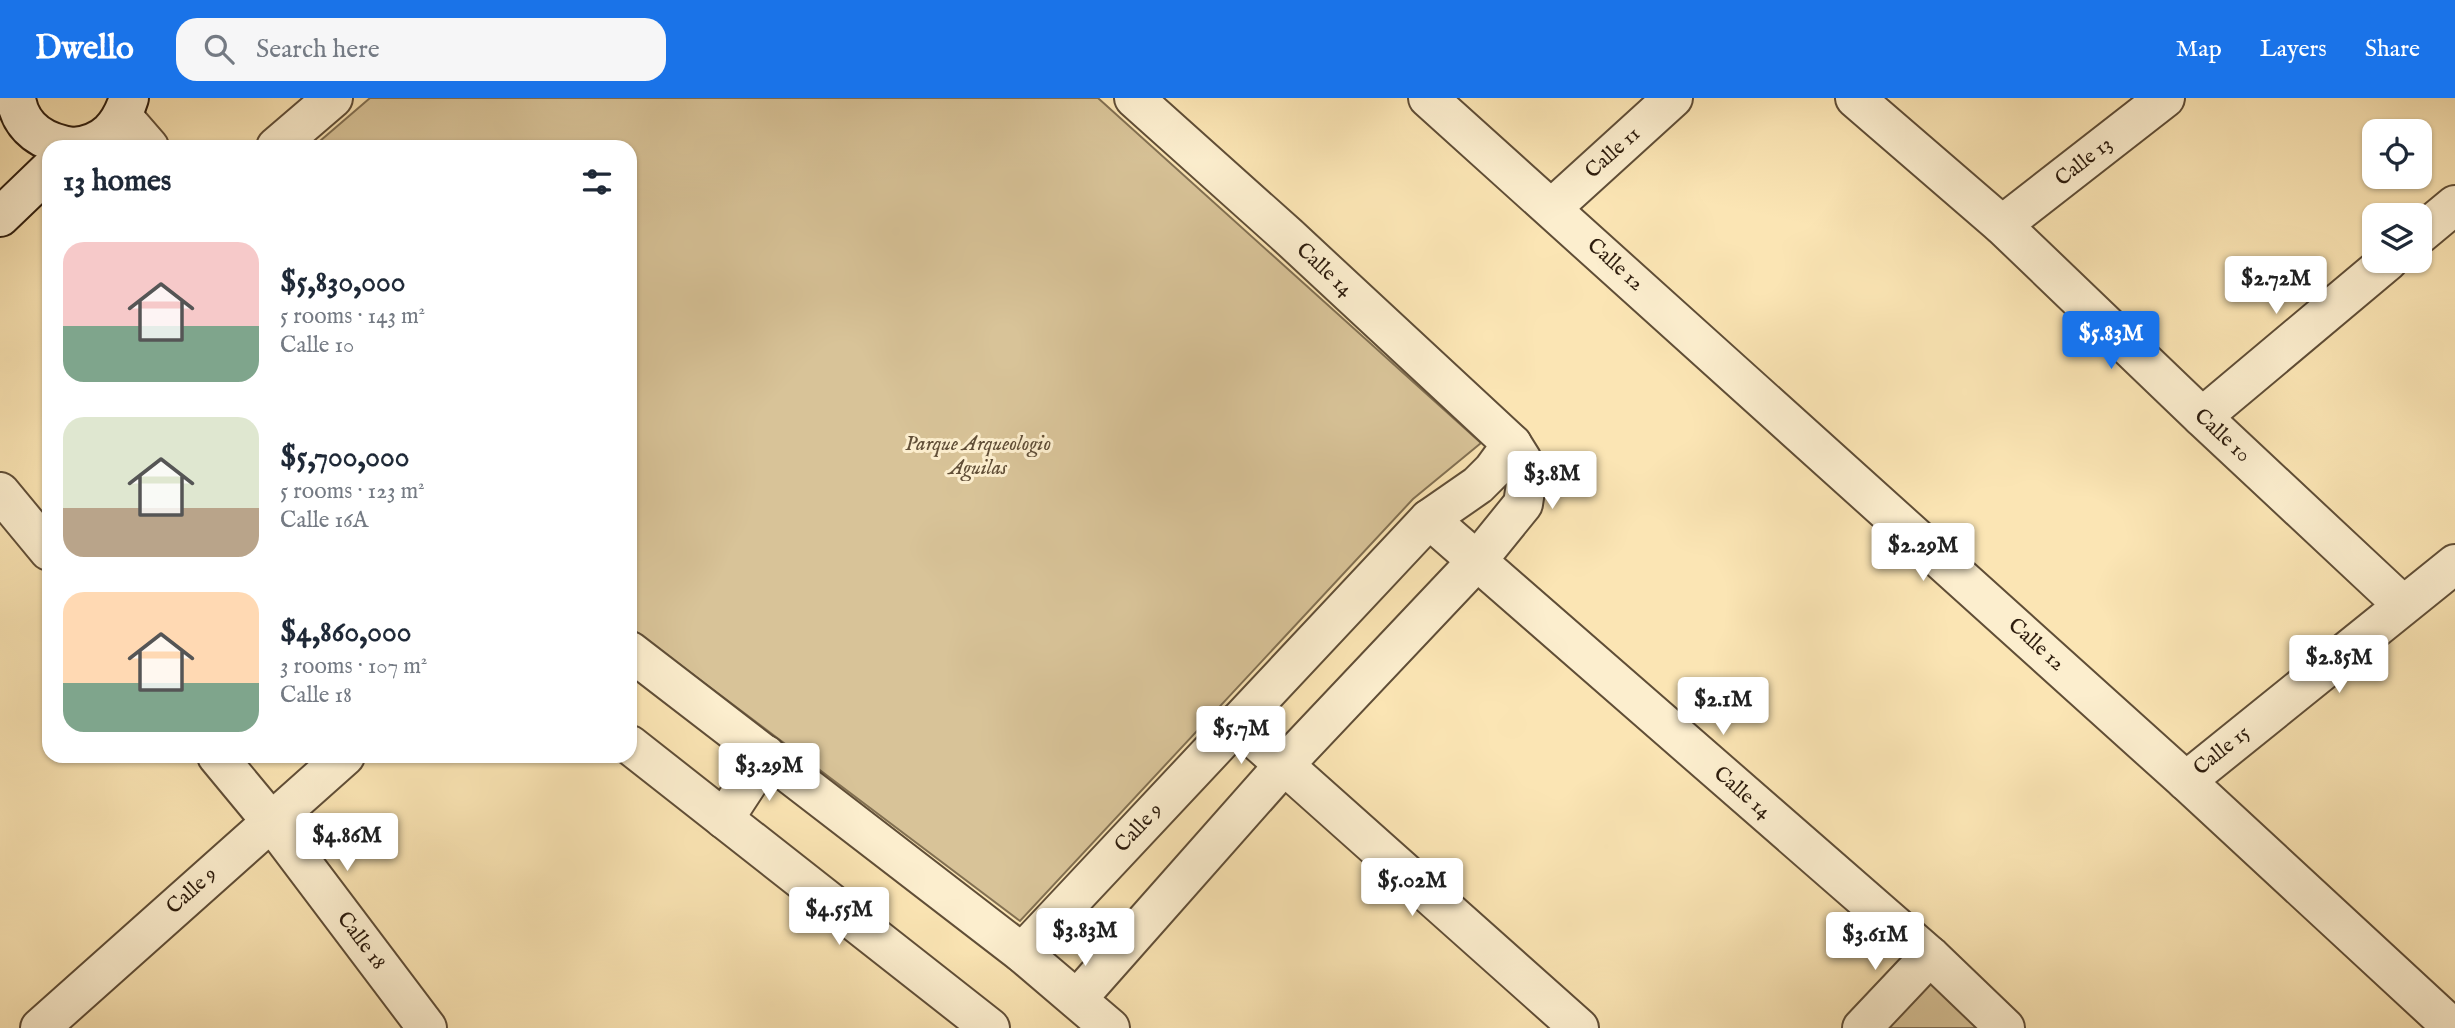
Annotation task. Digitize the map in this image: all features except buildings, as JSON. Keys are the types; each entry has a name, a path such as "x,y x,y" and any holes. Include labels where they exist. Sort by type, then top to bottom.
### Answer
{"street":[{"path":"16,98 17,109 26,124 45,140"},
{"path":"284,140 333,98"},
{"name":"Calle 14","path":"1134,98 1288,236 1511,443 1522,460 1526,484 1523,504 1476,562"},
{"name":"Calle 12","path":"1428,98 2186,781 2453,1028"},
{"name":"Calle 11","path":"1552,208 1673,98"},
{"name":"Calle 10","path":"1855,98 2002,225 2403,605"},
{"name":"Calle 13","path":"2002,225 2165,98"},
{"path":"99,140 106,137 126,107 145,140"},
{"path":"0,217 42,177"},
{"path":"2432,224 2455,205"},
{"path":"2202,417 2374,273"},
{"path":"1429,519 1478,485 1493,470 1511,443"},
{"path":"0,492 42,543"},
{"name":"Calle 14","path":"1429,519 1930,956 2005,1028"},
{"name":"Calle 9","path":"1022,953 1429,519"},
{"path":"1077,999 1285,764 1476,562"},
{"name":"Calle 15","path":"2186,781 2455,564"},
{"path":"637,656 1022,953 1110,1028"},
{"path":"1237,723 1579,1028"},
{"path":"637,751 990,1028"},
{"path":"724,819 766,755"},
{"name":"Calle 18","path":"223,763 270,820 426,1028"},
{"name":"Calle 9","path":"40,1028 337,763"},
{"path":"1862,1028 1930,956"}],"green space":[{"name":"Parque Arqueologio Aguilas","path":"370,98 1098,98 1481,443 1413,499 1020,921 637,632 637,140 321,140"},
{"path":"1928,978 1980,1028 1880,1028"}]}
